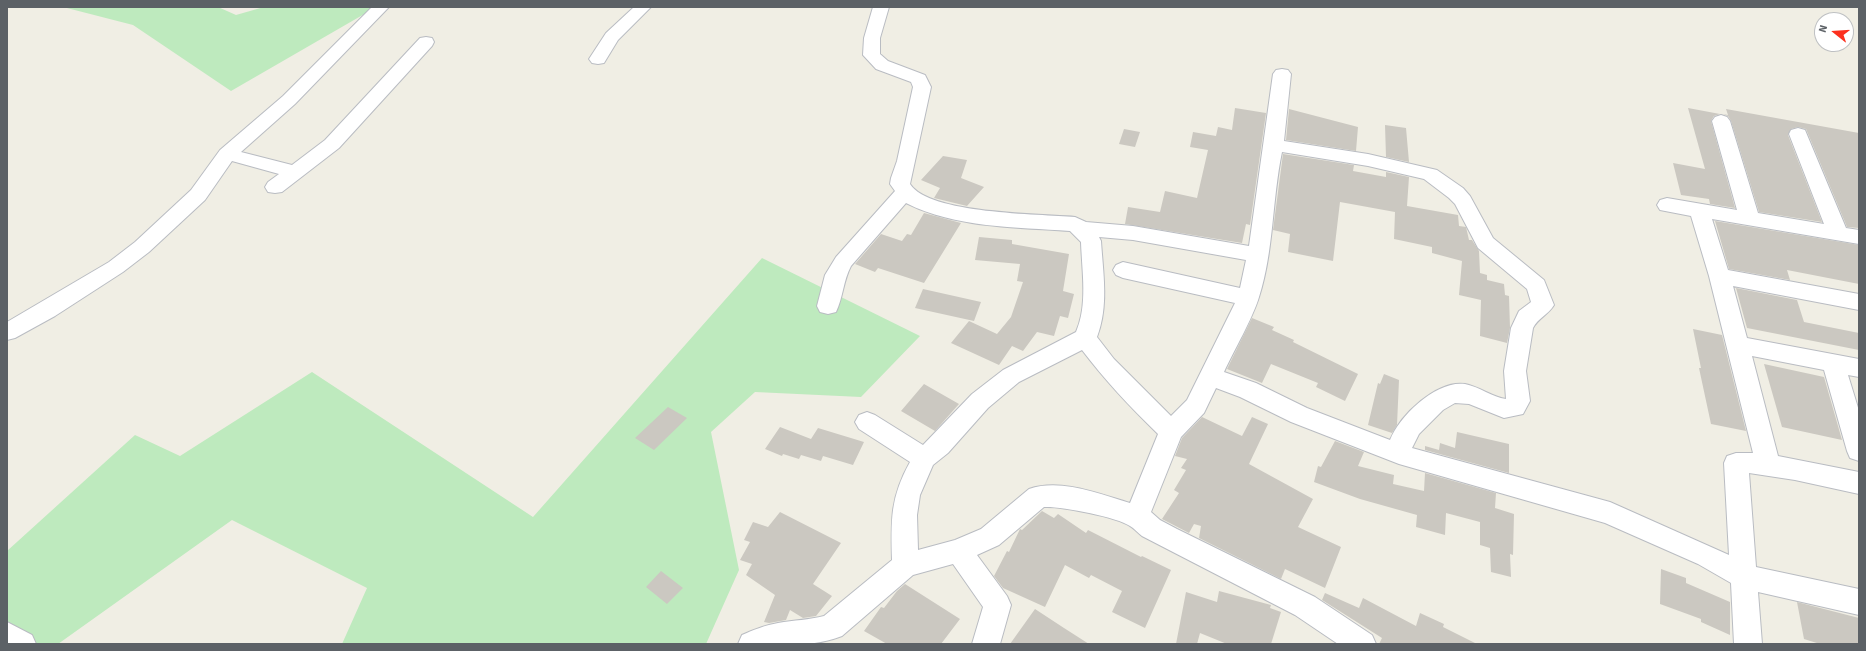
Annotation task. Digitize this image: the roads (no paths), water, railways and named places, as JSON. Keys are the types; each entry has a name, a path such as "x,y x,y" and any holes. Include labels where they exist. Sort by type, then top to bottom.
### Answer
{"street":[{"path":"7,332 47,310 116,267 142,247 198,195 227,154 289,100 381,7"},
{"path":"598,58 612,37 643,7"},
{"path":"881,7 872,38 871,55 882,64 919,79 922,87 900,179 900,186 904,193 911,200 964,215 1075,224 1081,228 1091,241 1094,306 1090,326 1085,338 1011,376 980,401 939,446 924,458 914,475 907,495 904,514 905,565"},
{"path":"275,187 332,144 426,42"},
{"path":"1137,516 1171,430 1196,406 1248,298 1258,255 1267,179 1274,145 1282,74"},
{"path":"1721,121 1749,218"},
{"path":"1798,134 1838,234"},
{"path":"1274,145 1368,160 1430,174 1456,193 1463,201 1485,243 1536,286 1542,305 1527,317 1522,328 1516,371 1518,405 1512,408 1499,406 1471,394 1460,393 1444,398 1432,404 1405,433 1398,454"},
{"path":"227,154 295,172"},
{"path":"828,306 836,275 843,262 904,193"},
{"path":"1667,205 1859,238"},
{"path":"1700,211 1720,276 1768,465"},
{"path":"1081,228 1133,233 1258,255"},
{"path":"1123,270 1248,298"},
{"path":"1720,276 1859,302"},
{"path":"1085,338 1106,365 1121,379 1144,406 1171,430"},
{"path":"1738,345 1859,368"},
{"path":"1833,363 1859,451"},
{"path":"1211,376 1248,390 1299,415 1398,454 1610,513 1707,556 1743,576 1859,602"},
{"path":"867,422 924,458"},
{"path":"1748,644 1735,465 1738,462 1743,462 1768,465 1859,483"},
{"path":"752,644 777,636 811,633 832,627 905,565 959,551 990,537 1038,497 1046,495 1089,502 1137,516 1151,528 1305,606 1362,644"},
{"path":"959,551 997,605 986,644"},
{"path":"7,636 22,644"}]}
